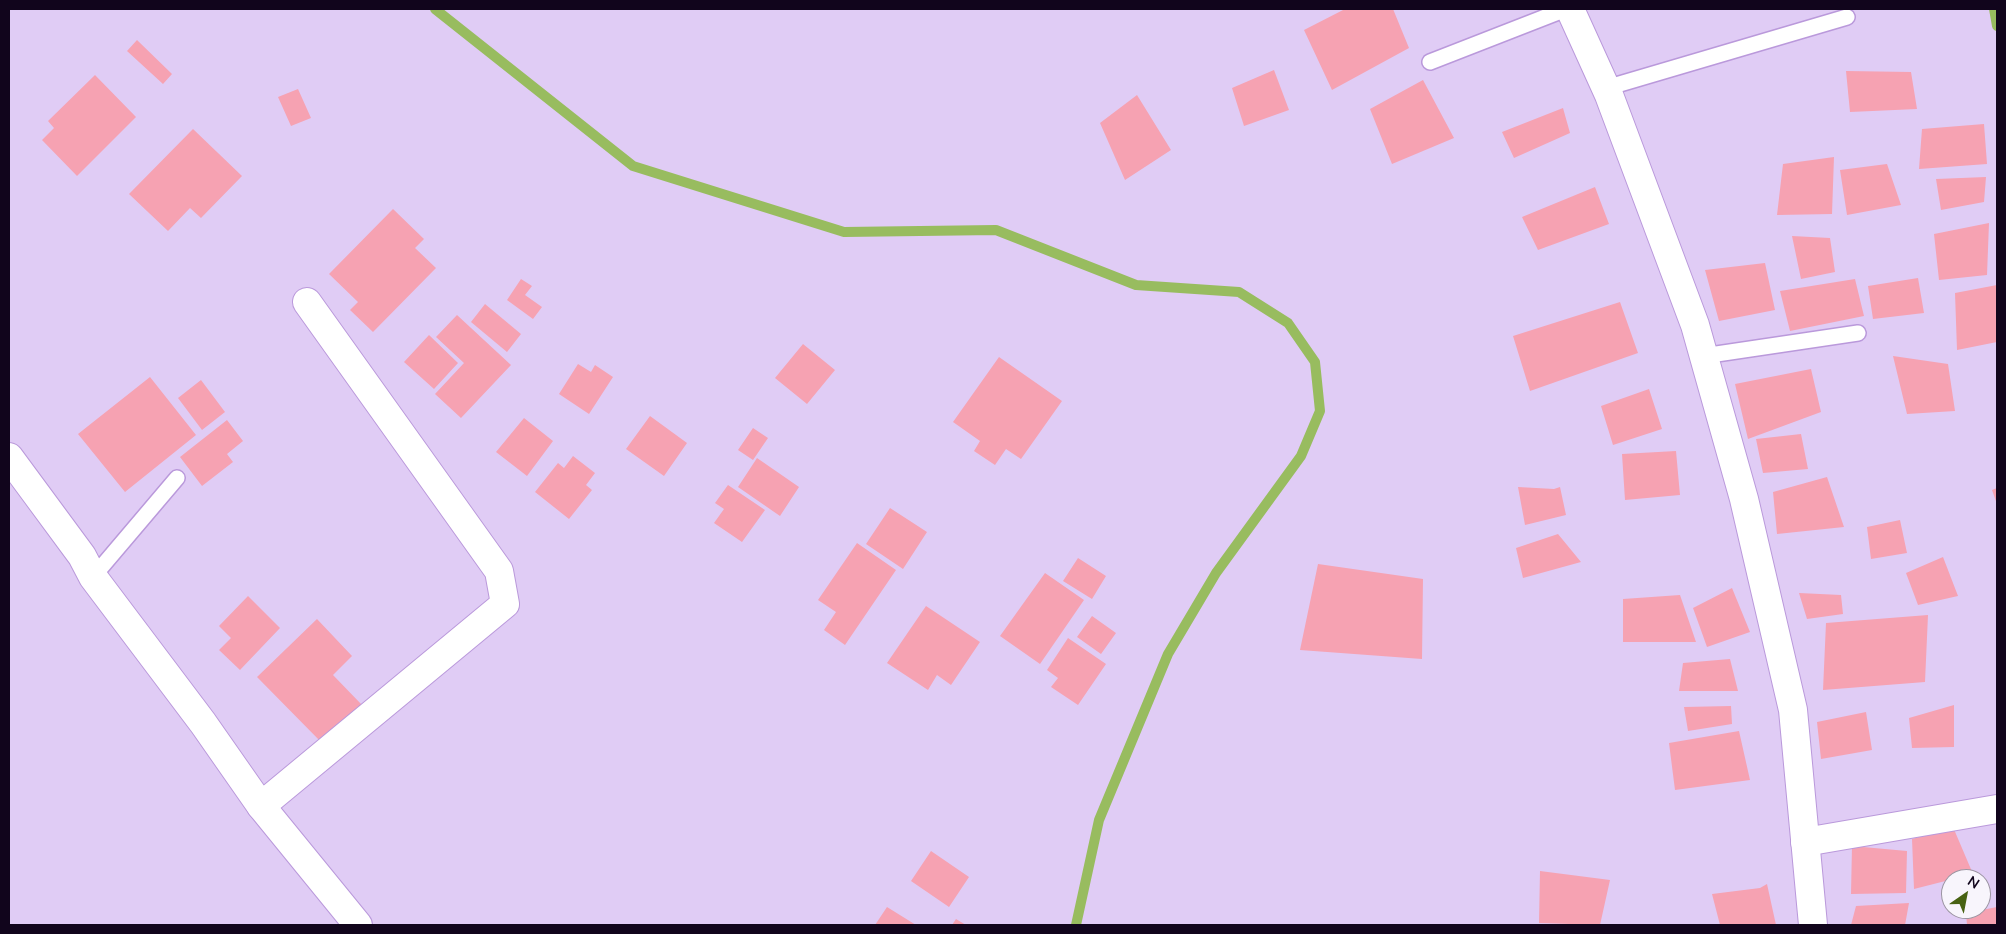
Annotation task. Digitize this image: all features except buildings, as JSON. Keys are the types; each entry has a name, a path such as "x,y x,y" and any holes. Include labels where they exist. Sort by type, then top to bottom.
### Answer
{"street":[{"path":"1568,9 1606,88 1695,325 1744,499 1793,710 1812,925"},
{"path":"261,806 505,604 499,571 307,302"},
{"path":"9,457 82,556 93,577 204,723 261,806 358,925"},
{"path":"1805,842 1997,810"}],"lane":[{"path":"1430,62 1568,9"},
{"path":"1606,88 1847,17"},
{"path":"1703,356 1858,333"},
{"path":"93,577 177,478"}],"waterway":[{"path":"435,9 633,166 844,232 996,230 1136,285 1239,292 1288,323 1315,362 1320,411 1301,456 1216,573 1168,654 1099,820 1076,925"},
{"path":"1994,9 1997,26"}]}
